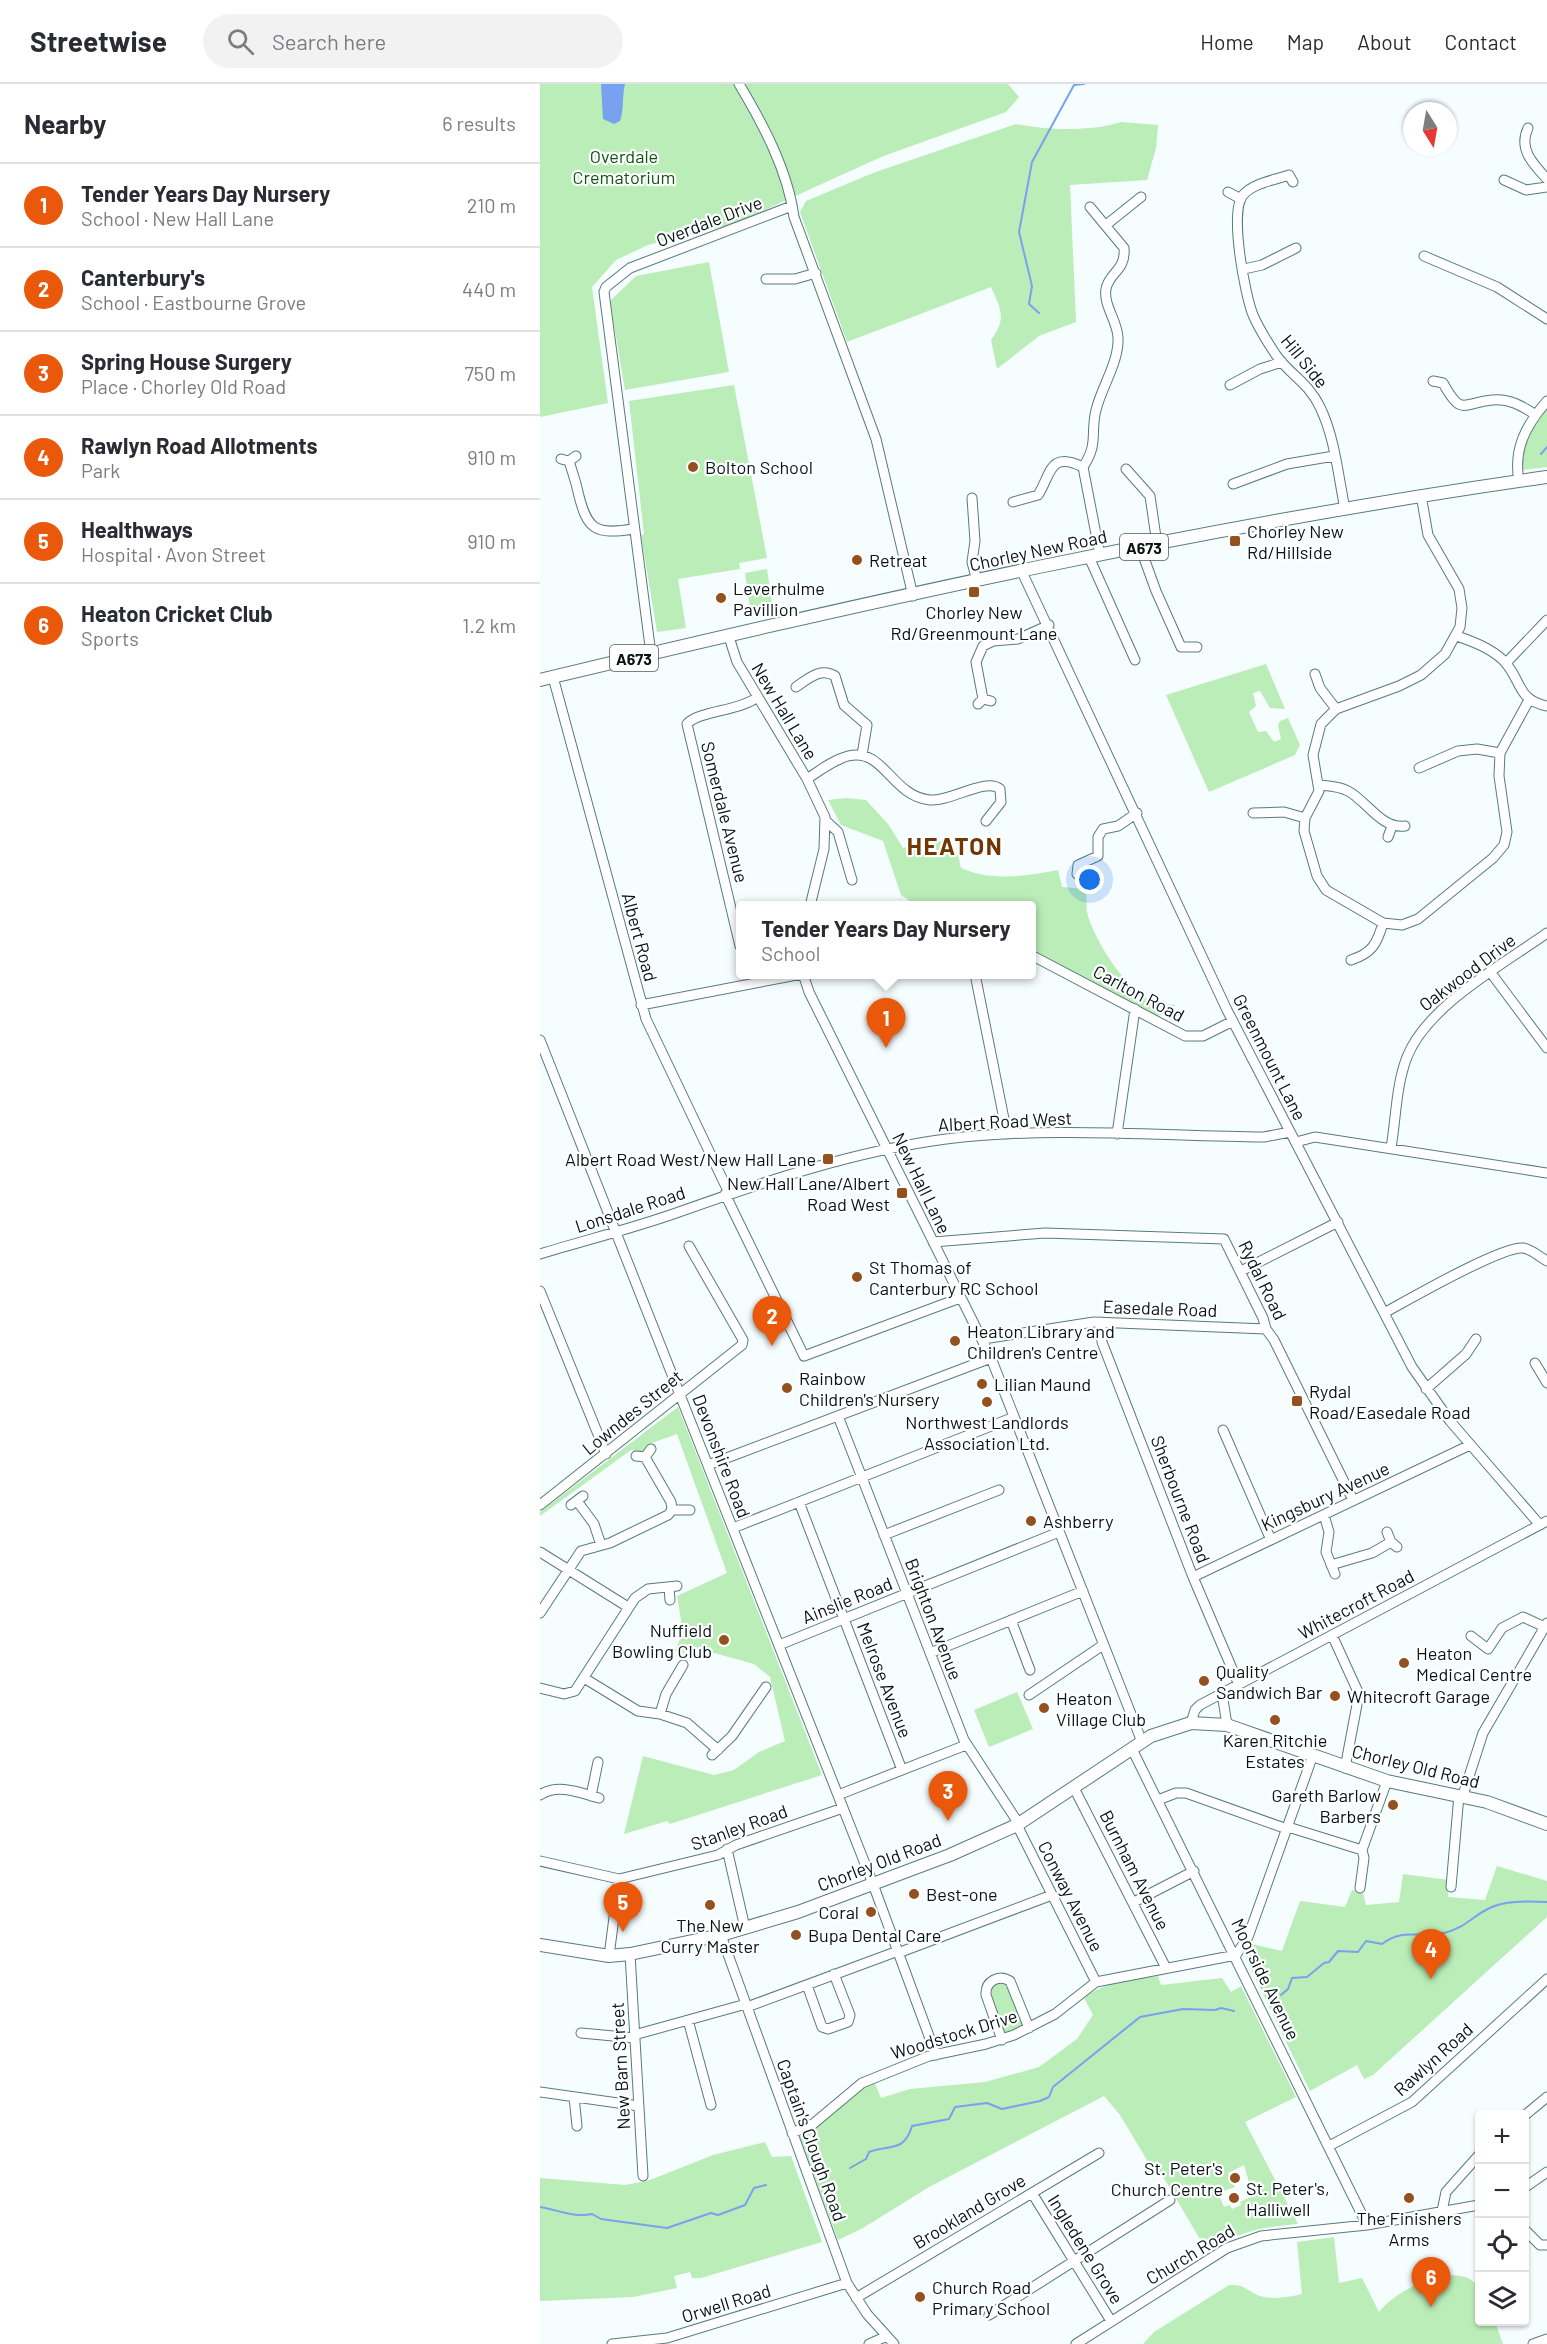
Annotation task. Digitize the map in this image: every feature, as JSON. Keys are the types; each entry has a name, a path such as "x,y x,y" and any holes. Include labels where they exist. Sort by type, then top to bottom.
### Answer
{"main road":[{"name":"Chorley New Road","path":"540,680 1095,556 1421,495 1547,477"},
{"name":"Chorley Old Road","path":"541,1948 609,1956 630,1954 721,1935 873,1884 950,1855 1018,1825 1137,1745 1169,1728 1191,1723 1227,1725 1387,1781 1461,1795 1547,1824"}],"street":[{"path":"739,84 759,118 876,439 913,596"},
{"path":"1528,128 1524,136 1527,154 1547,179"},
{"path":"1228,192 1240,199 1251,188 1289,175 1293,182"},
{"path":"1504,182 1526,190 1547,187"},
{"path":"1106,225 1141,197"},
{"name":"Hill Side","path":"1240,199 1237,212 1244,269 1254,317 1282,362 1307,385 1320,405 1330,433 1344,509"},
{"name":"Overdale Drive","path":"651,654 604,298 606,286 630,268 792,206"},
{"path":"1090,207 1124,248 1122,266 1109,281 1105,292 1118,333 1116,352 1096,409 1093,450 1083,467 1095,556 1135,660"},
{"path":"1244,269 1262,265 1295,248"},
{"path":"1424,256 1497,287 1547,319"},
{"path":"766,279 795,279 816,273"},
{"path":"1230,385 1260,369 1282,362"},
{"path":"1440,380 1452,400 1463,406 1503,400 1521,405 1536,415"},
{"path":"1519,481 1516,464 1518,448 1536,415 1547,401"},
{"path":"1232,482 1287,464 1334,456"},
{"path":"569,458 581,511 591,525 607,532 633,529"},
{"path":"1013,502 1038,495 1047,471 1053,466 1068,462 1083,467"},
{"path":"1126,469 1131,479 1150,496 1157,544"},
{"path":"1421,495 1428,535 1455,580 1461,598 1462,617 1457,636 1445,654 1420,675 1399,686 1336,709 1321,724 1313,748 1320,785 1315,802 1305,818 1305,838 1324,893 1383,923 1402,925 1419,919 1497,855 1512,832 1499,776 1500,753 1529,700"},
{"path":"972,498 976,521 972,562 977,581"},
{"path":"1140,547 1156,591 1181,647 1197,647"},
{"name":"Greenmount Lane","path":"1022,572 1049,625 1233,1021 1384,1313 1426,1389 1470,1445 1545,1524"},
{"path":"1506,663 1546,617"},
{"path":"984,701 976,662 983,646 993,641 1018,639 1049,625"},
{"path":"1457,636 1487,648 1506,663 1529,700 1547,706"},
{"name":"New Hall Lane","path":"729,637 737,662 756,698 807,779 819,801 825,820 824,849 811,901"},
{"path":"796,687 802,677 816,674 831,674 837,680 844,705 868,722 862,755"},
{"path":"1315,674 1317,690 1336,709"},
{"name":"Albert Road","path":"553,677 641,1005 649,1027 804,1356 960,1298"},
{"name":"Somerdale Avenue","path":"736,925 687,724 694,719 744,706 756,698"},
{"path":"1419,768 1432,769 1458,751 1477,749 1500,753"},
{"path":"807,779 841,759 862,755 875,761 907,798 945,799 983,785 993,785 1000,789 1002,797 997,816 986,821"},
{"path":"1320,785 1334,786 1349,791 1392,826 1405,826"},
{"path":"1253,813 1266,818 1284,812 1305,818"},
{"path":"1077,874 1078,865 1098,856 1098,837 1103,829 1118,826 1137,813"},
{"path":"825,820 838,832 852,880"},
{"path":"1388,837 1392,826"},
{"path":"1352,960 1365,960 1375,946 1383,923"},
{"name":"Oakwood Drive","path":"1391,1148 1405,1065 1417,1037 1432,1017 1547,933"},
{"name":"Carlton Road","path":"1036,957 1189,1037 1203,1036 1233,1021"},
{"path":"1491,973 1547,1047"},
{"path":"641,1005 749,979"},
{"name":"New Hall Lane","path":"804,979 991,1358 1083,1591 1137,1745"},
{"path":"976,979 1007,1134"},
{"path":"1117,1134 1134,1009"},
{"name":"Devonshire Road","path":"540,1040 873,1884 936,2055"},
{"name":"Albert Road West","path":"727,1194 887,1150 945,1140 1007,1134 1264,1137 1290,1132"},
{"path":"1296,1142 1315,1137 1547,1173"},
{"name":"Lonsdale Road","path":"540,1254 727,1194"},
{"path":"1241,1271 1338,1222"},
{"name":"Rydal Road","path":"933,1242 1045,1233 1218,1238 1226,1242 1263,1318 1266,1329 1274,1340 1353,1500"},
{"name":"Lowndes Street","path":"540,1505 743,1343 689,1246"},
{"path":"1384,1313 1468,1268 1514,1249 1527,1249 1547,1261"},
{"path":"540,1291 606,1454"},
{"name":"Easedale Road","path":"982,1339 1101,1322 1266,1329"},
{"name":"Sherbourne Road","path":"1101,1322 1102,1342 1193,1577 1239,1685"},
{"path":"1426,1389 1466,1354 1476,1339"},
{"path":"708,1465 991,1358"},
{"path":"1535,1363 1547,1383"},
{"name":"Brighton Avenue","path":"838,1416 966,1745 1018,1825"},
{"path":"733,1528 1014,1418"},
{"path":"1223,1430 1271,1540"},
{"name":"Kingsbury Avenue","path":"1193,1577 1470,1445"},
{"path":"540,1613 581,1551 601,1545 668,1515 672,1510 671,1502 644,1454"},
{"path":"884,1535 999,1490"},
{"path":"577,1501 594,1524 601,1545"},
{"name":"Melrose Avenue","path":"799,1502 902,1770"},
{"path":"672,1510 690,1510"},
{"path":"1324,1515 1329,1532 1326,1552 1333,1570 1394,1544 1387,1532"},
{"name":"Whitecroft Road","path":"1191,1723 1197,1707 1545,1524"},
{"name":"Ainslie Road","path":"779,1646 1059,1532"},
{"path":"540,1552 628,1607"},
{"path":"540,1688 568,1693 575,1691 628,1607 642,1592 673,1586 670,1600"},
{"path":"930,1653 1083,1591"},
{"path":"1451,1887 1461,1795 1483,1733 1546,1626 1523,1617 1502,1628 1488,1649 1471,1636"},
{"path":"1011,1620 1024,1662 1030,1670"},
{"path":"1332,1635 1359,1694 1345,1768"},
{"path":"1029,1695 1103,1645"},
{"path":"1017,1669 1024,1662"},
{"path":"660,1714 666,1694 680,1679 683,1665"},
{"path":"584,1678 638,1712 660,1714 693,1727 715,1753 732,1736 755,1695 766,1688"},
{"path":"1222,1694 1227,1725"},
{"path":"838,1795 966,1745"},
{"name":"Moorside Avenue","path":"1137,1745 1158,1800 1367,2225"},
{"path":"1236,1955 1248,1937 1313,1755"},
{"path":"540,1795 554,1788 595,1797 591,1774 598,1762"},
{"path":"1360,1888 1364,1858 1362,1850 1387,1781"},
{"name":"Burnham Avenue","path":"1074,1788 1166,1968"},
{"path":"1158,1800 1176,1793 1186,1793 1287,1828 1362,1850"},
{"name":"Stanley Road","path":"540,1861 619,1879 713,1857 727,1849 843,1808"},
{"name":"Conway Avenue","path":"1018,1825 1096,1982"},
{"path":"727,1849 745,1928"},
{"path":"1134,1902 1194,1871"},
{"path":"609,1956 619,1879"},
{"path":"581,2033 634,2037 688,2020 746,2006 1052,1895"},
{"name":"Captain's Clough Road","path":"721,1935 847,2283 856,2298 890,2340"},
{"name":"New Barn Street","path":"630,1954 643,2176"},
{"name":"Woodstock Drive","path":"792,2133 813,2124 862,2083 936,2055 1002,2040 1061,2010 1096,1982 1236,1955"},
{"path":"807,1984 822,2026 828,2029 848,2022 850,2015 834,1974"},
{"path":"1002,2040 986,1995 986,1987 991,1981 1002,1978 1010,1981 1029,2028"},
{"name":"Rawlyn Road","path":"1329,2146 1412,2103 1547,1978"},
{"path":"688,2020 711,2105"},
{"path":"540,2092 639,2106"},
{"path":"574,2097 577,2126"},
{"path":"1529,2112 1547,2097"},
{"name":"Brookland Grove","path":"856,2298 1099,2153"},
{"path":"1442,2211 1446,2192 1475,2159"},
{"path":"1529,2185 1547,2172"},
{"name":"Ingledene Grove","path":"1032,2193 1111,2321"},
{"path":"989,2315 1170,2200"},
{"name":"Church Road","path":"1076,2344 1227,2248 1249,2238 1367,2225 1475,2206"},
{"path":"1529,2234 1540,2245 1547,2245"},
{"name":"Orwell Road","path":"612,2344 667,2341 847,2283"},
{"path":"1533,2344 1547,2339"},
{"path":"869,2344 890,2340"}],"green space":[{"name":"Overdale Crematorium","path":"540,84 1008,84 1019,97 1006,112 881,157 734,224 648,245 616,260 592,287 608,403 540,417"},
{"path":"1121,122 1158,125 1156,148 1147,180 1070,185 1076,322 1039,336 997,369 991,340 999,326 1001,314 991,287 847,342 800,212 806,201 873,173 1016,124 1068,129"},
{"path":"709,262 729,372 625,390 610,301 636,276"},
{"path":"734,385 767,558 739,563 740,569 678,579 686,628 657,632 641,535 644,534 629,401"},
{"path":"1547,409 1547,467 1522,470 1524,441"},
{"path":"767,569 773,610 751,614 745,573"},
{"path":"1266,664 1285,709 1270,708 1260,691 1253,693 1256,706 1249,712 1258,732 1266,731 1274,742 1281,739 1278,725 1280,721 1288,718 1300,745 1295,755 1209,792 1166,695"},
{"path":"846,798 866,800 888,824 903,848 946,840 947,848 958,855 961,868 973,872 1009,876 1058,870 1062,887 1086,889 1090,923 1104,950 1122,976 1133,988 1153,1002 1176,1005 1158,1016 1036,953 1036,901 910,901 901,895 883,841 841,825 828,800"},
{"path":"678,1407 822,1775 670,1824 667,1821 624,1834 643,1756 714,1775 734,1770 759,1752 785,1741 770,1677 754,1664 707,1651 685,1654 675,1651 683,1632 677,1596 727,1573 677,1434 649,1444 642,1452 631,1450 540,1516 540,1512"},
{"path":"1017,1692 1033,1729 989,1747 974,1710"},
{"path":"1497,1866 1547,1881 1547,1917 1373,2075 1364,2079 1357,2065 1310,2091 1246,1959 1252,1944 1282,1951 1300,1901 1345,1907 1352,1890 1363,1893 1366,1905 1399,1902 1403,1874 1449,1880 1448,1897 1485,1900"},
{"path":"1158,1976 1161,1985 1222,1978 1231,1992 1241,1986 1296,2097 1245,2122 1298,2224 1251,2232 1230,2239 1207,2251 1155,2163 1150,2165 1120,2115 1104,2096 929,2187 863,2228 838,2240 799,2136 819,2124 874,2081 881,2098 910,2089 985,2082 1039,2067 1077,2039 1093,2015 1084,1998 1110,1985","holes":["1244,2165 1249,2182 1254,2180 1256,2184 1261,2182 1263,2186 1258,2188 1259,2193 1240,2202 1241,2205 1232,2209 1230,2205 1224,2207 1218,2193 1235,2187 1228,2173"]},
{"path":"999,1982 1008,1984 1023,2024 1005,2034 1002,2033 990,1997 990,1987"},
{"path":"765,2142 772,2157 791,2156 822,2242 701,2278 692,2278 690,2272 674,2276 677,2288 633,2297 540,2301 540,2178 625,2185 650,2180 713,2155"},
{"path":"1334,2237 1339,2283 1362,2278 1379,2312 1386,2304 1419,2283 1445,2276 1457,2275 1468,2278 1475,2284 1475,2326 1496,2326 1503,2344 1143,2344 1154,2332 1229,2285 1243,2287 1255,2294 1270,2298 1302,2294 1297,2242"}],"water":[{"path":"601,84 625,84 620,121 614,124 603,119"}],"waterway":[{"path":"1039,313 1029,304 1032,286 1019,232 1032,162 1074,85 1084,84"},
{"path":"1541,454 1547,447"},
{"path":"1281,1995 1288,1989 1292,1978 1307,1977 1324,1963 1329,1962 1338,1951 1358,1952 1366,1941 1382,1944 1398,1936 1444,1933 1458,1928 1485,1910 1498,1905 1519,1901 1547,1902"},
{"path":"850,2168 866,2159 869,2152 900,2144 909,2135 912,2126 949,2119 955,2107 987,2103 1002,2109 1049,2097 1053,2087 1140,2017 1183,2009 1215,2010 1221,2008 1234,2011"},
{"path":"540,2207 573,2214 592,2214 601,2219 667,2228 711,2213 718,2215 745,2205 754,2188 766,2185"}],"place":[{"name":"Bolton School","path":"693,467"},
{"name":"Chorley New Rd/Hillside","path":"1235,541"},
{"name":"Retreat","path":"857,560"},
{"name":"Chorley New Rd/Greenmount Lane","path":"974,592"},
{"name":"Leverhulme Pavillion","path":"721,598"},
{"name":"Tender Years Day Nursery","path":"886,1048"},
{"name":"Albert Road West/New Hall Lane","path":"828,1159"},
{"name":"New Hall Lane/Albert Road West","path":"902,1193"},
{"name":"St Thomas of Canterbury RC School","path":"857,1277"},
{"name":"Heaton Library and Children's Centre","path":"955,1341"},
{"name":"Canterbury's","path":"772,1346"},
{"name":"Lilian Maund","path":"982,1384"},
{"name":"Rainbow Children's Nursery","path":"787,1388"},
{"name":"Rydal Road/Easedale Road","path":"1297,1401"},
{"name":"Northwest Landlords Association Ltd.","path":"987,1402"},
{"name":"Ashberry","path":"1031,1521"},
{"name":"Nuffield Bowling Club","path":"724,1640"},
{"name":"Heaton Medical Centre","path":"1404,1663"},
{"name":"Quality Sandwich Bar","path":"1204,1681"},
{"name":"Whitecroft Garage","path":"1335,1696"},
{"name":"Heaton Village Club","path":"1044,1708"},
{"name":"Karen Ritchie Estates","path":"1275,1720"},
{"name":"Gareth Barlow Barbers","path":"1393,1805"},
{"name":"Spring House Surgery","path":"948,1821"},
{"name":"Best-one","path":"914,1894"},
{"name":"The New Curry Master","path":"710,1905"},
{"name":"Coral","path":"871,1912"},
{"name":"Healthways","path":"623,1932"},
{"name":"Bupa Dental Care","path":"796,1935"},
{"name":"Rawlyn Road Allotments","path":"1431,1979"},
{"name":"St. Peter's Church Centre","path":"1235,2178"},
{"name":"St. Peter's, Halliwell","path":"1234,2198"},
{"name":"The Finishers Arms","path":"1409,2198"},
{"name":"Church Road Primary School","path":"920,2297"},
{"name":"Heaton Cricket Club","path":"1431,2307"}],"district":[{"name":"HEATON","path":"955,845"}]}
